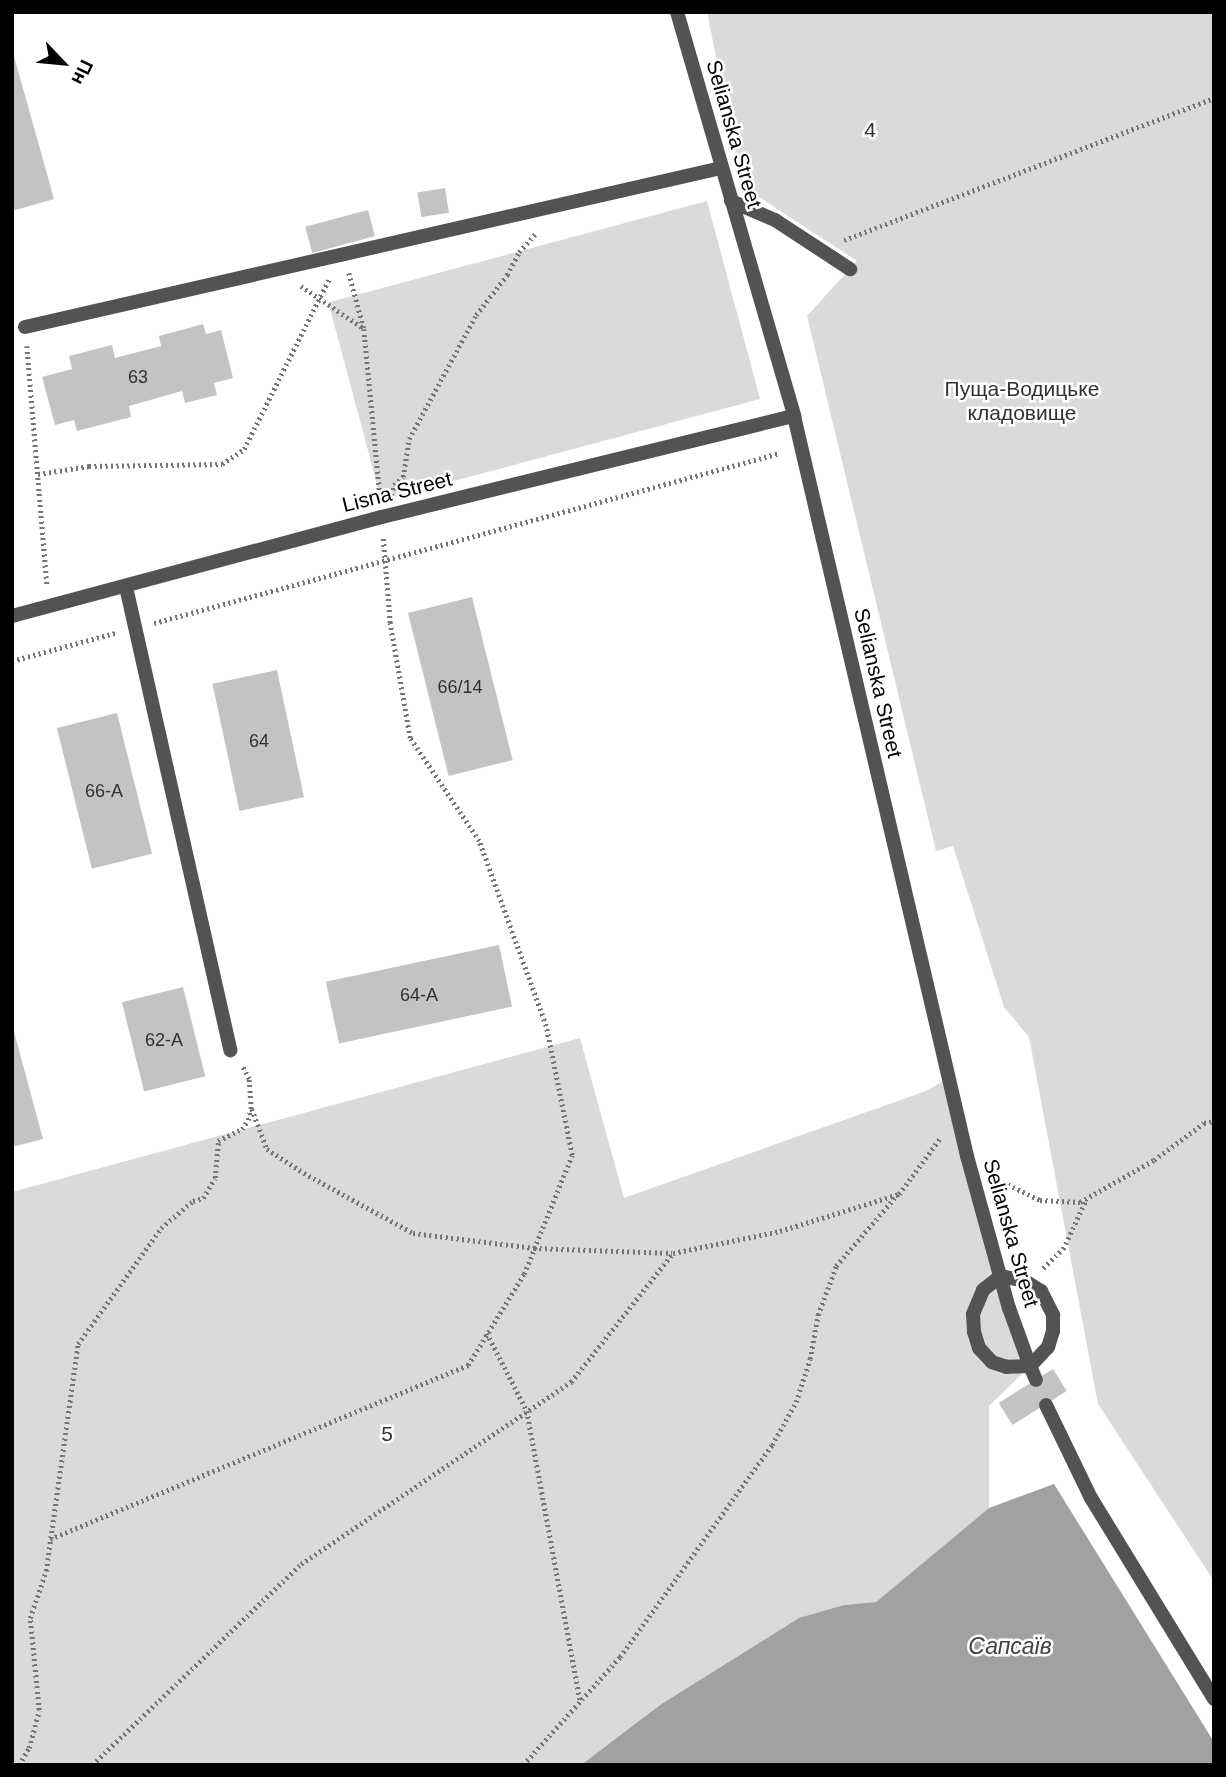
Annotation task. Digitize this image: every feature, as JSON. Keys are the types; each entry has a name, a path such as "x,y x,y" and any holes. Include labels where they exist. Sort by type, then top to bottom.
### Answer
{"street":[{"name":"Selianska Street","path":"677,12 794,416 957,1115 999,1271 1035,1380"},
{"path":"25,327 721,168"},
{"path":"731,201 775,220 850,269"},
{"name":"Lisna Street","path":"12,616 382,517 794,416"},
{"path":"126,587 230,1050"},
{"path":"999,1271 1025,1281 1041,1291 1053,1315 1053,1331 1048,1347 1030,1366 1007,1367 992,1362 979,1348 974,1332 973,1314 983,1290 999,1271"},
{"path":"1046,1405 1091,1497 1214,1699"}],"path":[{"path":"820,249 1214,98"},
{"path":"382,517 394,485 403,477 409,439 476,314 555,206"},
{"path":"37,474 89,466 222,464 244,449 343,253"},
{"path":"50,1539 468,1365 524,1274 572,1155 546,1026 479,841 410,738 390,623 383,561 382,517 364,329 343,253"},
{"path":"277,270 364,329"},
{"path":"25,327 49,607"},
{"path":"12,661 801,447"},
{"path":"230,1050 248,1079 251,1109 267,1149 304,1174 413,1233 534,1248 673,1253 780,1231 898,1194"},
{"path":"19,1765 29,1748 39,1710 30,1618 46,1571 78,1344 161,1228 193,1201 203,1198 215,1178 218,1141 242,1129 251,1109"},
{"path":"523,1765 620,1657 772,1445 796,1402 810,1359 818,1315 836,1266 898,1194 957,1115"},
{"path":"976,1188 1003,1182 1040,1200 1080,1202 1154,1160 1204,1124 1214,1121"},
{"path":"999,1271 1045,1268 1063,1249 1086,1199"},
{"path":"92,1765 301,1563 571,1382 673,1253"},
{"path":"487,1334 527,1411 580,1701"}],"green space":[{"name":"Пуща-Водицьке кладовище","path":"707,12 1214,12 1214,1581 1098,1404 1029,1037 1004,1007 953,846 936,851 807,316 857,261 742,186"},
{"path":"707,201 760,399 381,500 328,302"},
{"name":"5","path":"580,1038 624,1198 926,1091 948,1078 1030,1366 989,1406 989,1508 876,1602 844,1605 660,1705 581,1765 12,1765 12,1192"}],"water":[{"name":"Сапсаїв","path":"1054,1484 1214,1742 1214,1765 581,1765 660,1705 799,1618 844,1605 876,1602 989,1508"}],"building":[{"path":"12,49 54,199 12,211"},
{"path":"445,188 449,213 421,217 417,192"},
{"path":"368,210 375,236 312,253 305,227"},
{"path":"203,324 206,334 221,330 233,378 214,383 217,395 185,403 182,391 129,406 131,417 77,431 74,420 55,425 42,377 72,369 69,356 112,345 115,358 161,346 159,336"},
{"path":"472,597 513,760 449,776 408,613"},
{"path":"277,670 304,797 239,811 212,684"},
{"path":"117,713 152,854 92,869 57,728"},
{"path":"499,945 512,1007 339,1043 326,982"},
{"path":"183,987 205,1076 144,1092 122,1002"},
{"path":"12,1024 43,1139 12,1147"},
{"path":"1053,1369 1067,1391 1013,1425 999,1403"}],"park label":[{"name":"4","path":"870,130"}]}
